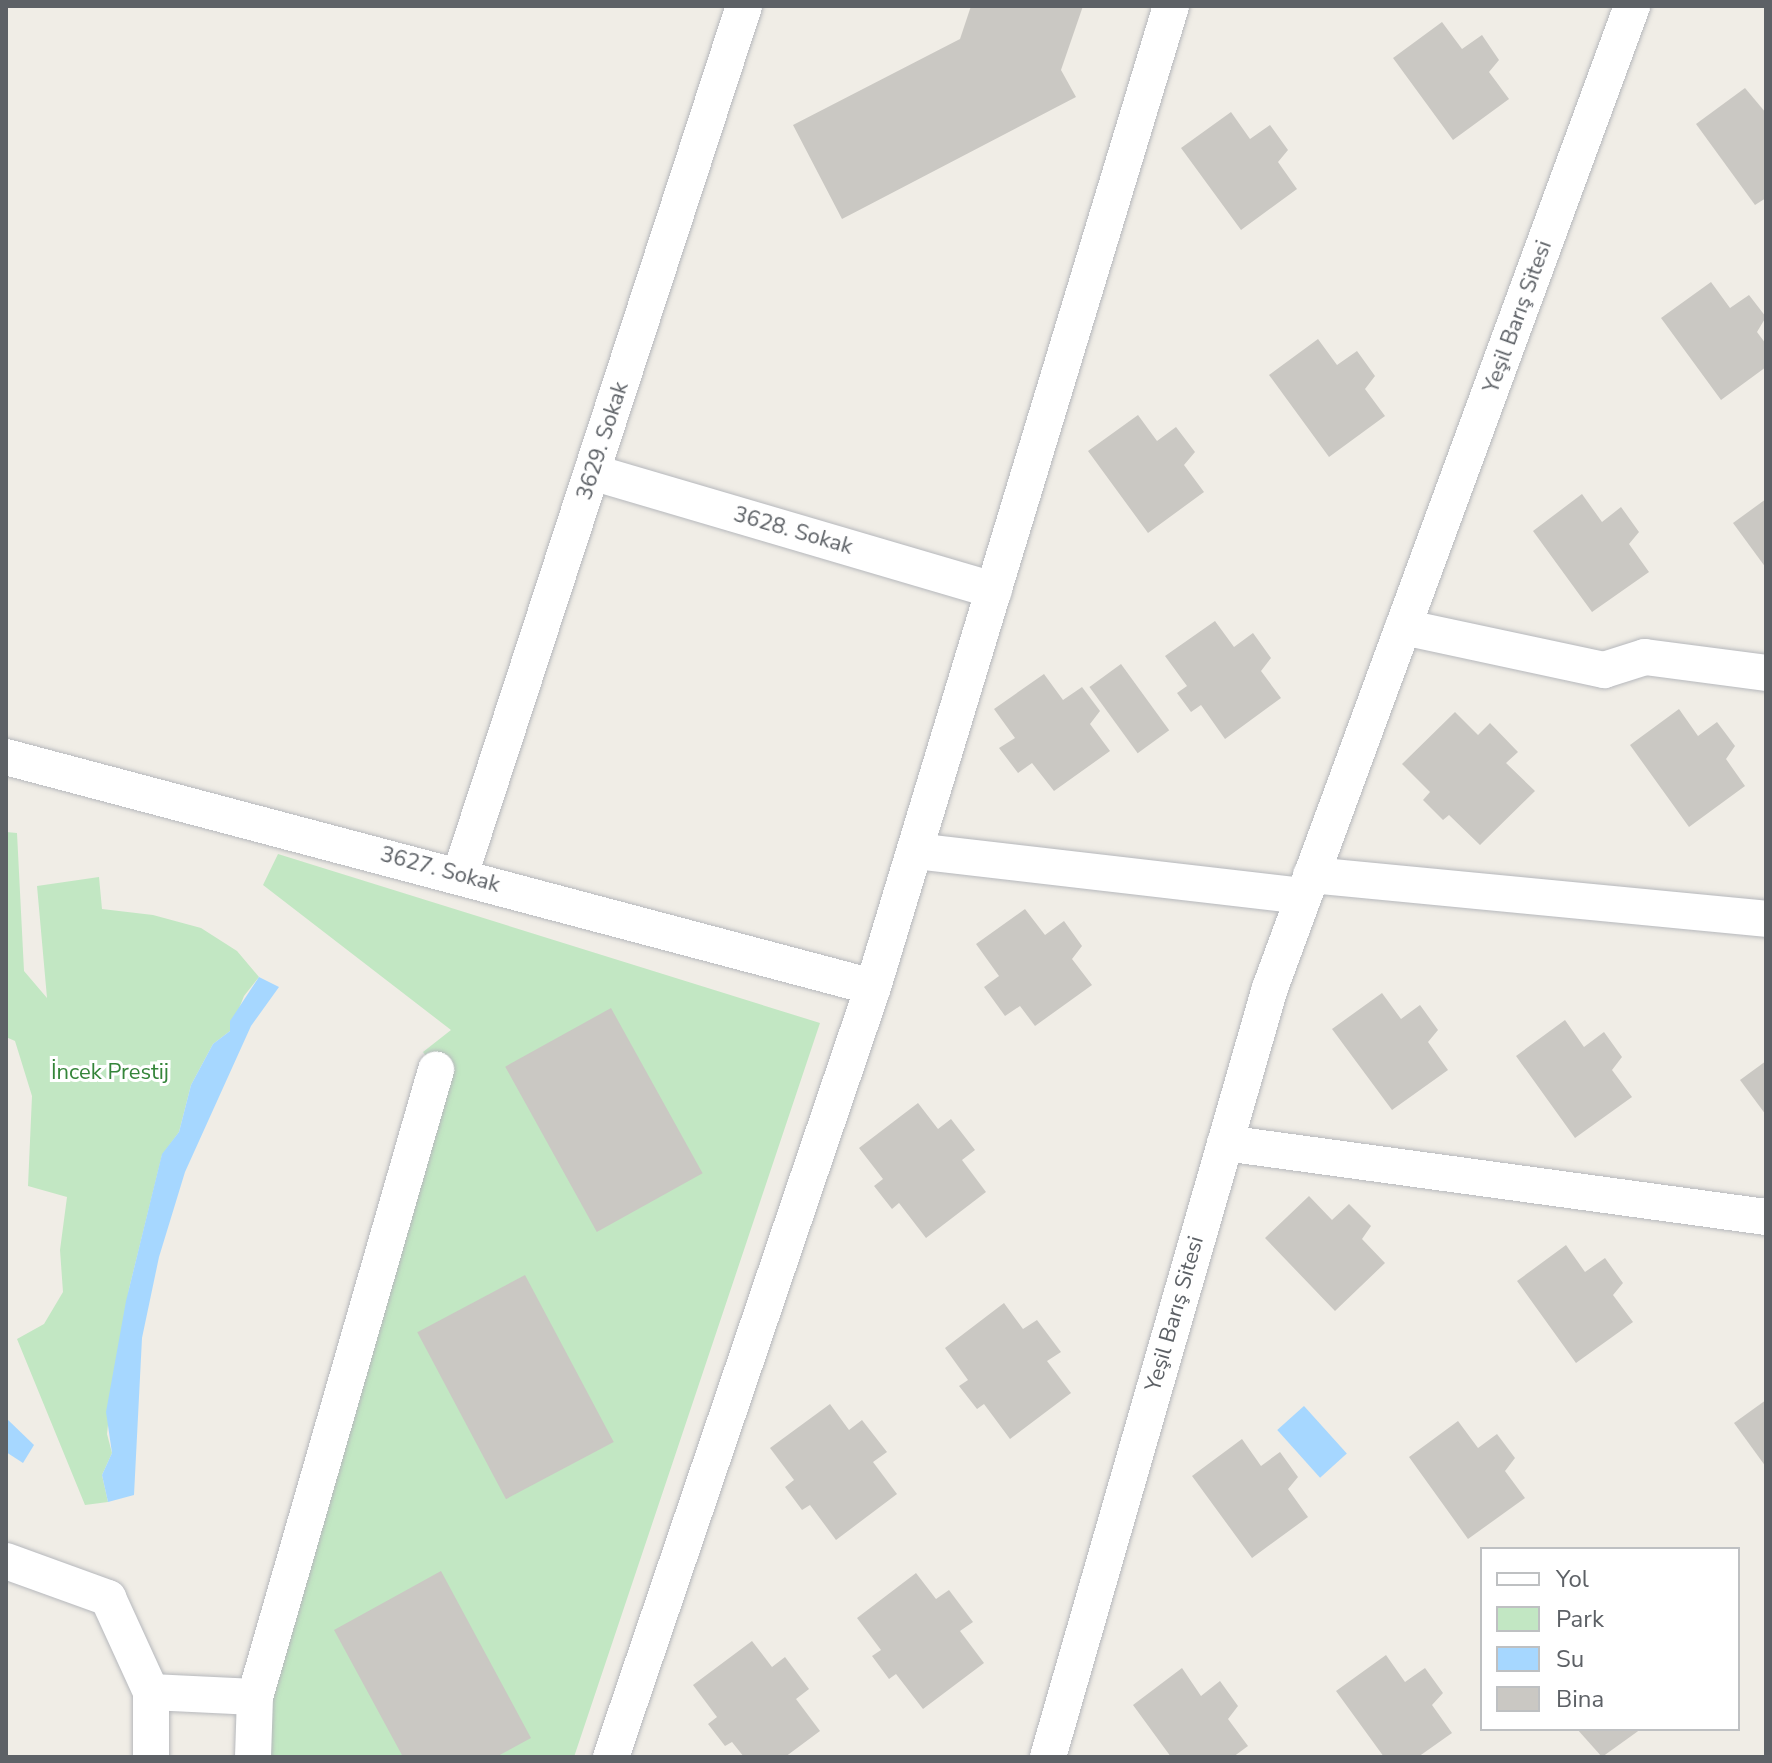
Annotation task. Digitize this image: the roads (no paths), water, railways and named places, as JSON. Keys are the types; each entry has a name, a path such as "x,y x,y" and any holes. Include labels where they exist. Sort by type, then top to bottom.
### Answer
{"street":[{"name":"3629. Sokak","path":"460,875 744,6"},
{"path":"611,1757 873,987 1171,6"},
{"name":"Yeşil Barış Sitesi","path":"1048,1757 1270,988 1632,6"},
{"name":"3628. Sokak","path":"592,472 994,590"},
{"path":"1403,627 1604,670 1645,657 1766,673"},
{"name":"3627. Sokak","path":"6,757 873,987"},
{"path":"915,851 1307,885 1766,919"},
{"path":"253,1757 255,1697 436,1070"},
{"path":"1225,1143 1766,1217"},
{"path":"6,1561 108,1598 151,1692 151,1757"},
{"path":"151,1692 255,1697"}],"water":[{"path":"259,977 279,987 251,1026 185,1172 159,1257 142,1338 134,1495 108,1502 102,1475 112,1453 106,1412 126,1301 162,1154 179,1132 191,1085 213,1044 230,1031 230,1021"},
{"path":"1304,1406 1347,1454 1320,1478 1277,1430"},
{"path":"6,1418 34,1445 23,1463 6,1452"}],"park label":[{"name":"İncek Prestij","path":"110,1073"}]}
